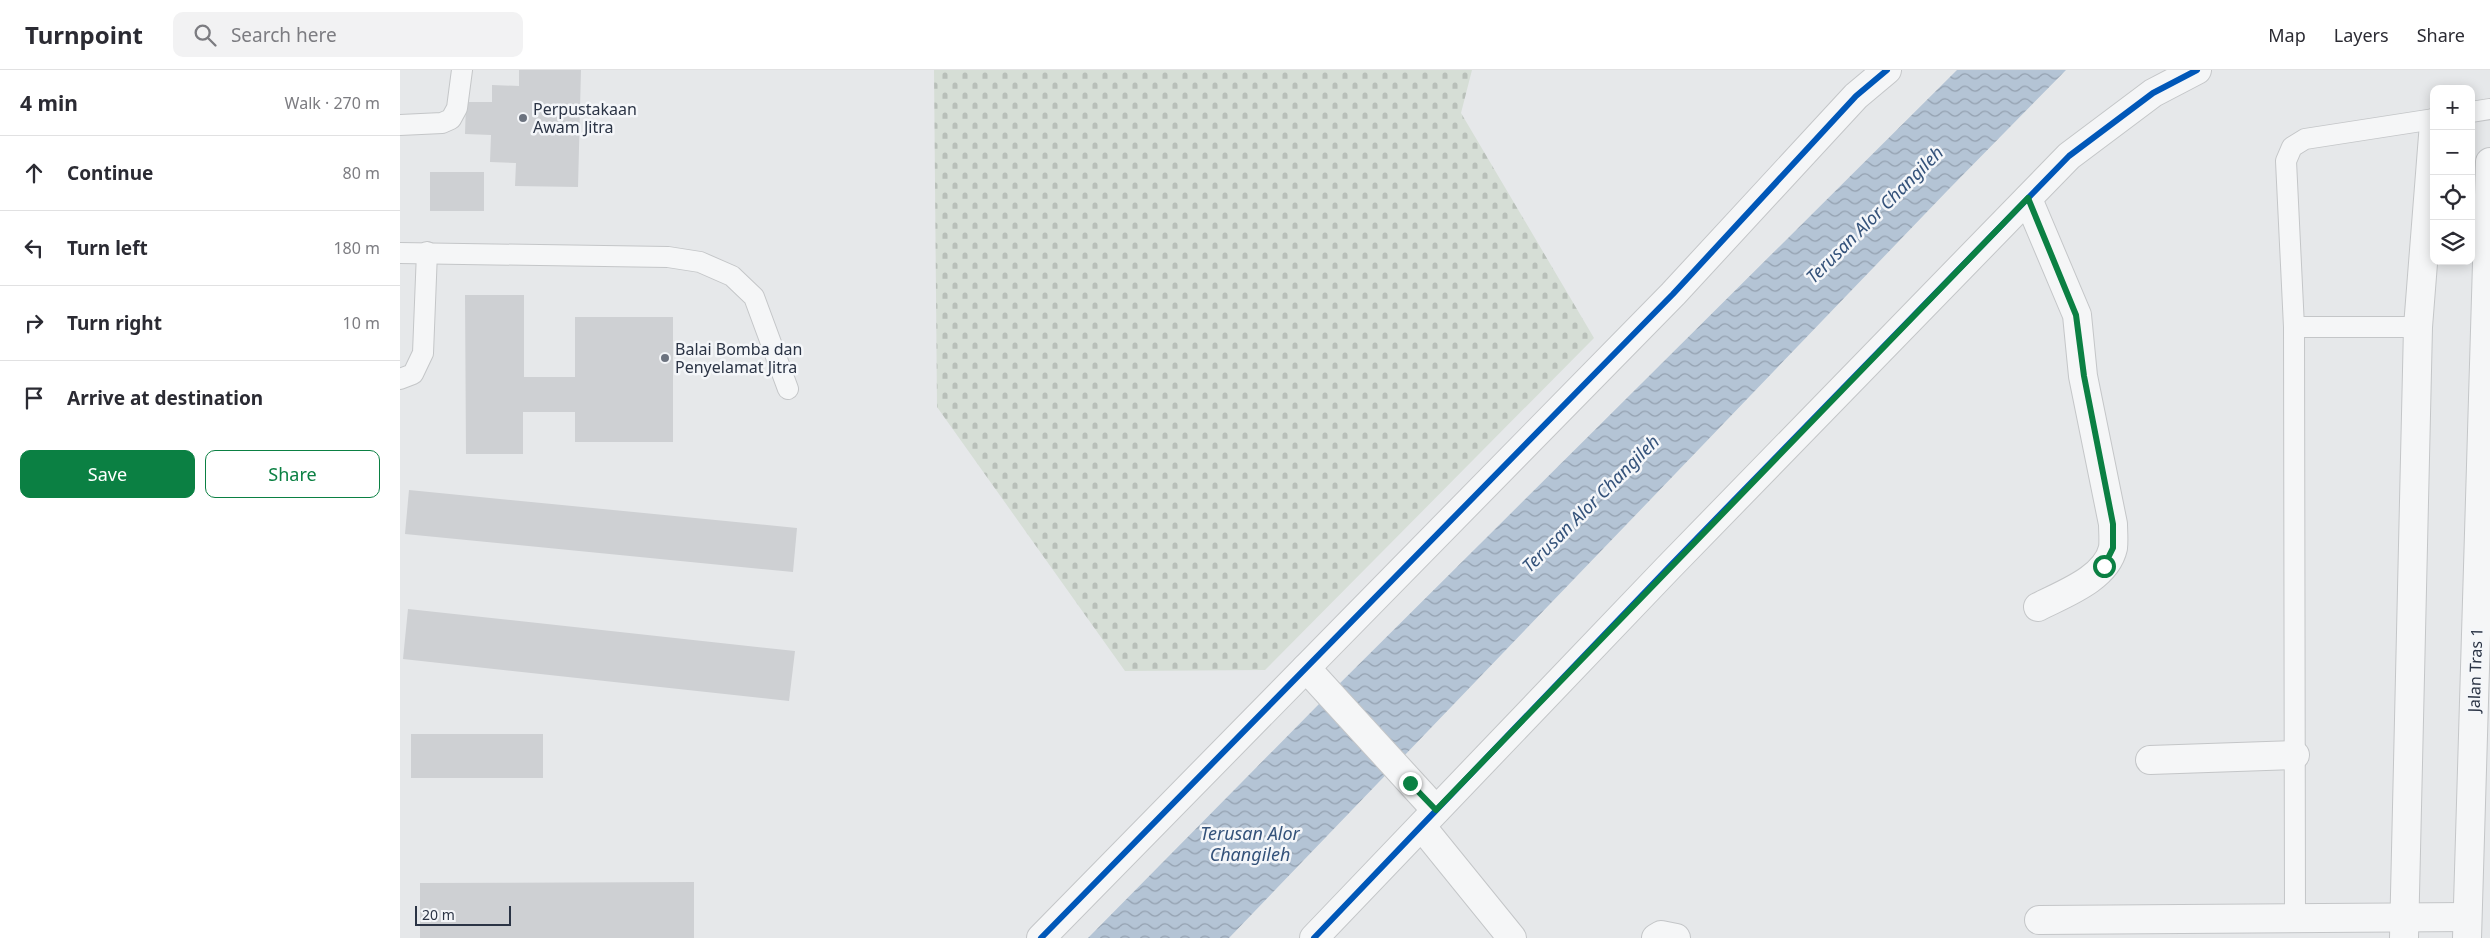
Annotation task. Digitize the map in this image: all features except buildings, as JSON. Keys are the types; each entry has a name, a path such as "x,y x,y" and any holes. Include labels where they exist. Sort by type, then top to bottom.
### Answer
{"street":[{"path":"1041,938 1673,294 1856,96 1887,70"},
{"path":"1314,938 2069,156 2153,92 2197,70"},
{"path":"2404,928 2418,327 2433,130"},
{"name":"Jalan Tras 1","path":"2467,927 2490,162"},
{"path":"2028,198 2076,315 2084,376 2113,524 2113,548 2104,566 2091,578 2038,608"},
{"path":"1306,668 1410,783 1429,819 1512,938"},
{"path":"2150,760 2295,755"},
{"path":"2039,920 2295,918 2404,928 2467,927"},
{"path":"1656,938 1661,935 1676,938"}],"lane":[{"path":"400,125 442,124 451,119 457,108 462,70"},
{"path":"2475,111 2490,109"},
{"path":"2295,918 2294,327 2286,161 2292,147 2305,139 2430,120"},
{"path":"400,380 413,374 423,354 428,252"},
{"path":"400,253 668,256 700,262 732,276 754,297 788,389"},
{"path":"2294,327 2418,327"}],"green space":[{"path":"934,70 1472,70 1461,113 1594,338 1265,670 1125,671 937,407"}],"water":[{"name":"Terusan Alor Changileh","path":"1957,70 2066,70 1948,190 1229,938 1088,938 1320,703"}],"cycle path":[{"path":"1041,938 1673,294 1856,96 1887,70"},
{"path":"1314,938 1668,568 2069,156 2153,93 2197,70"}],"place":[{"name":"Perpustakaan Awam Jitra","path":"523,118"},
{"name":"Balai Bomba dan Penyelamat Jitra","path":"665,358"}],"route":[{"path":"1410,783 1436,810 1668,568 2028,198 2076,315 2084,376 2113,524 2113,548 2104,566"}]}
